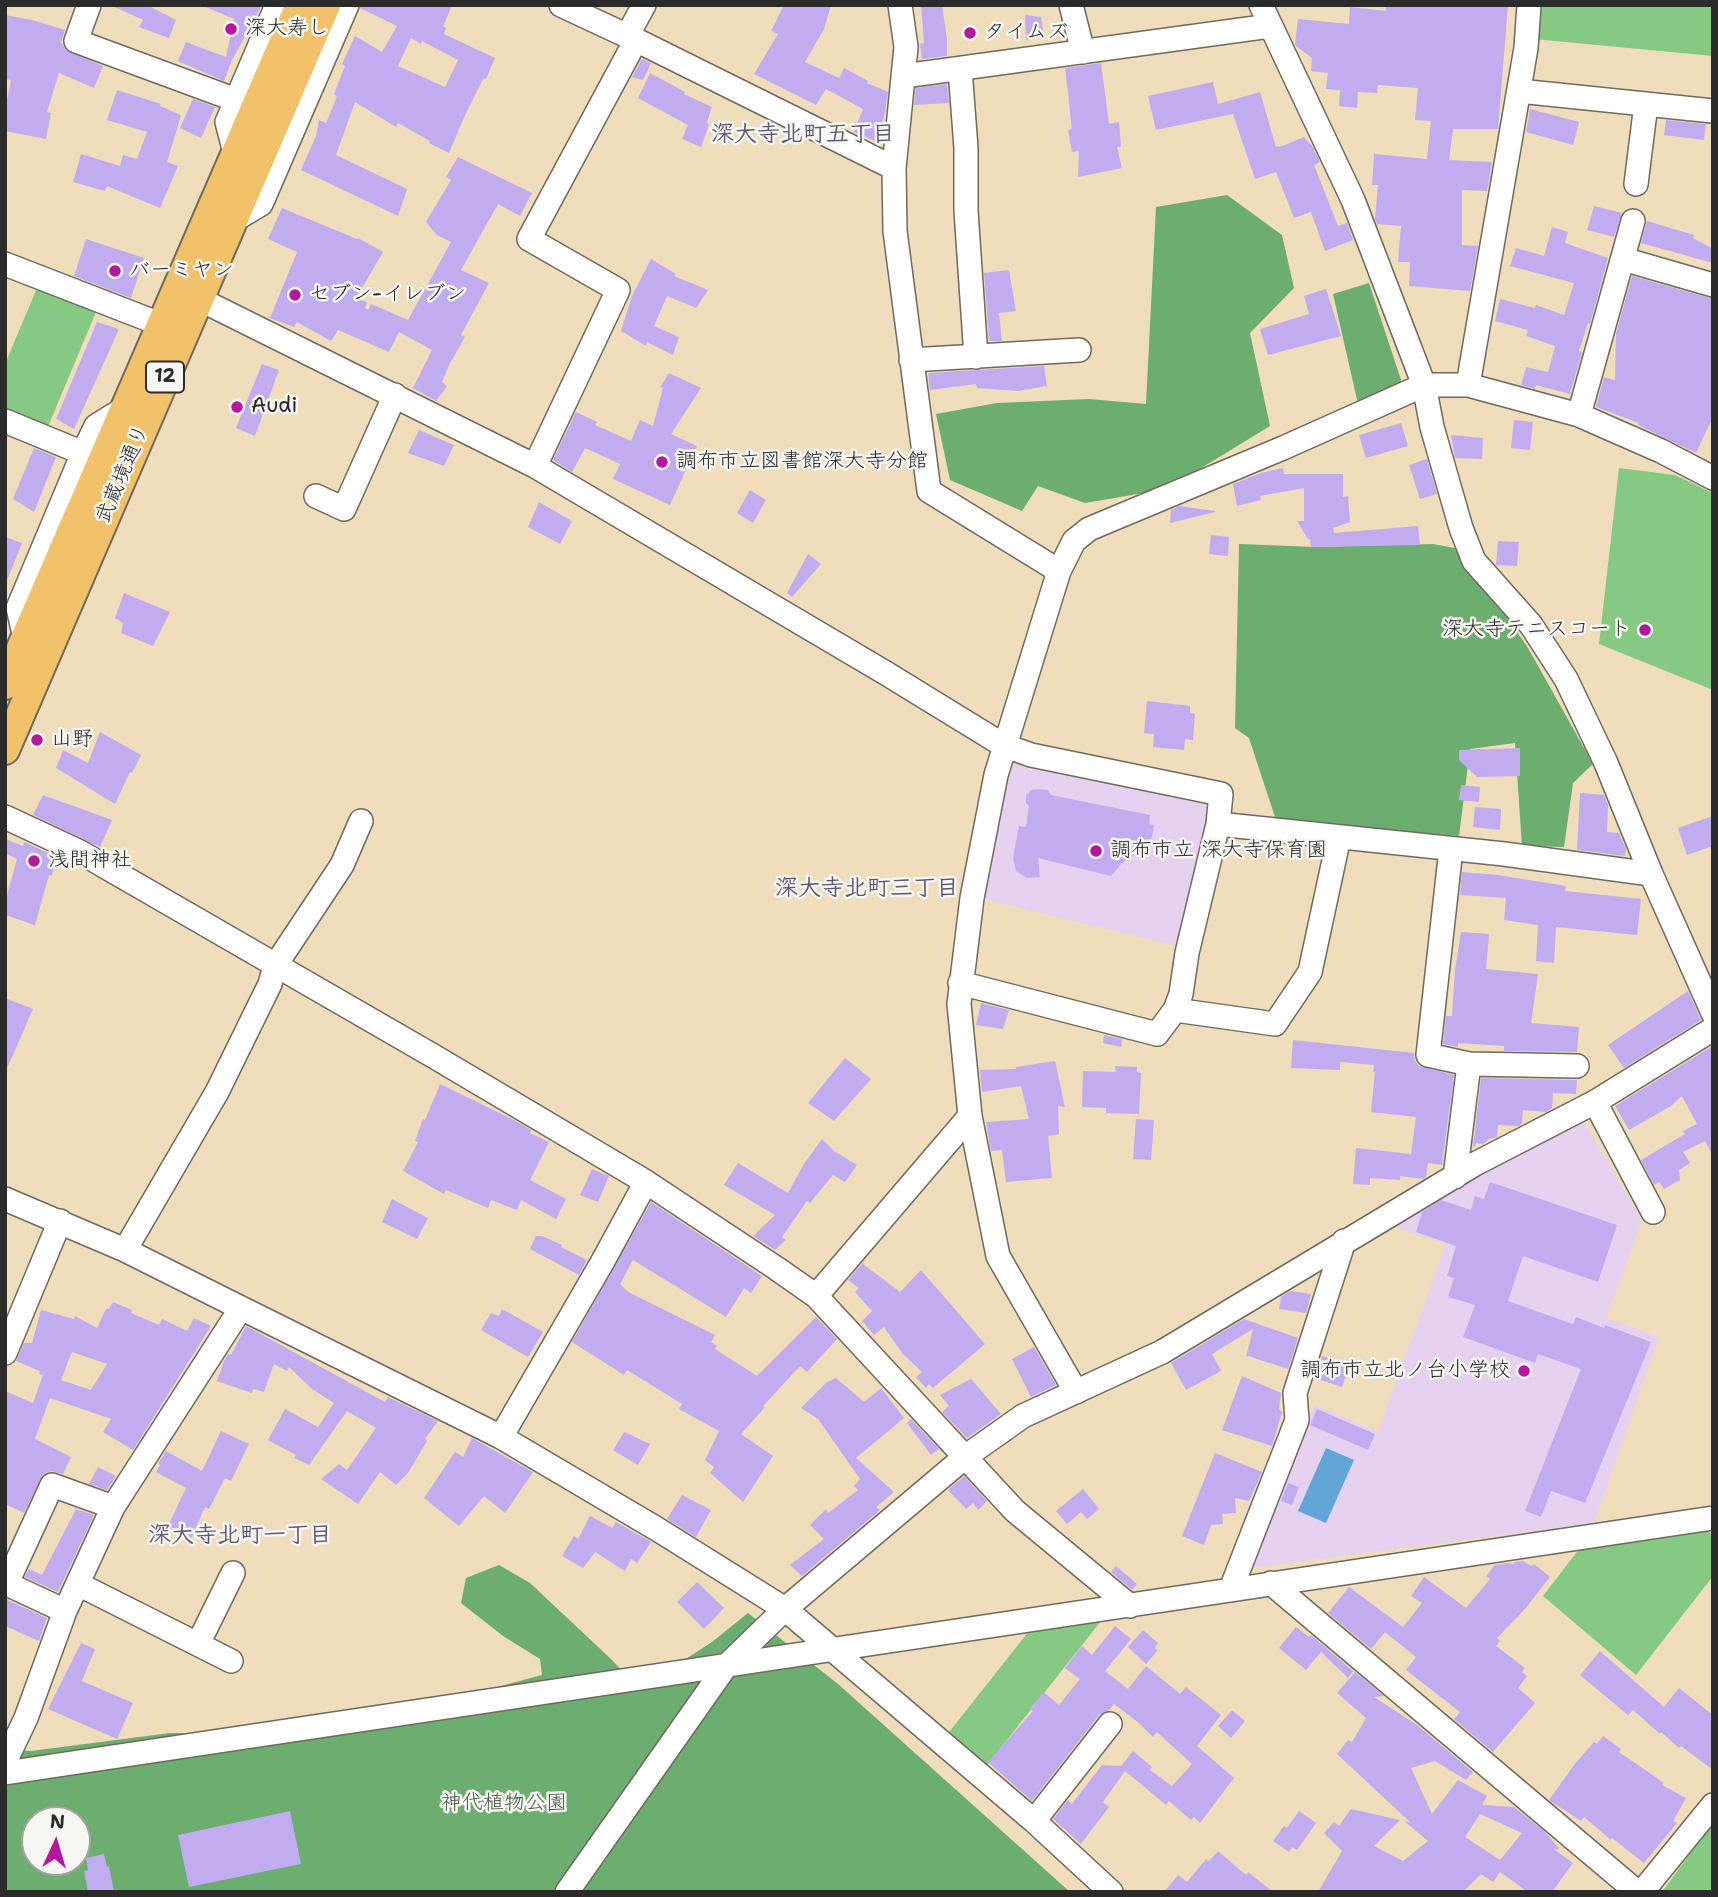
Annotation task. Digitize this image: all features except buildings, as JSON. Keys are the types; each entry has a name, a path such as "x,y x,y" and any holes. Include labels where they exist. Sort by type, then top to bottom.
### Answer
{"main road":[{"name":"武蔵境通り","path":"5,750 188,294 236,153 300,5"},
{"name":"武蔵境通り","path":"188,294 234,220 326,5"},
{"name":"武蔵境通り","path":"13,661 125,408 173,329"}],"street":[{"path":"89,5 76,41 236,100"},
{"path":"236,153 227,122 277,5"},
{"path":"234,220 261,204 347,5"},
{"path":"561,5 894,168"},
{"path":"535,466 618,290 529,239 632,38 644,5"},
{"path":"900,5 906,47 894,168 895,231 929,491 1059,571"},
{"path":"1071,5 1083,51"},
{"path":"1468,385 1526,48 1528,5"},
{"path":"904,76 1083,51 1266,16 1353,200 1424,385 1432,427 1461,528 1474,561 1531,625 1566,678 1606,763 1651,874 1713,1013"},
{"path":"960,69 976,357"},
{"path":"1519,91 1713,111"},
{"path":"1636,184 1646,104"},
{"path":"1579,415 1633,221"},
{"path":"1623,258 1713,285"},
{"path":"5,264 173,329"},
{"path":"188,294 535,466 884,672 1003,746 1031,755 1221,794 1218,824 1175,1010 1157,1034 960,983"},
{"path":"911,360 1079,350"},
{"path":"1076,1392 998,1256 970,1116 958,1004 972,898 1003,746 1059,571 1074,541 1089,529 1283,448 1424,385 1468,385 1579,415 1661,451 1713,478"},
{"path":"316,496 344,509 395,395"},
{"path":"13,661 18,608 83,453 96,426 125,408"},
{"path":"5,421 83,453"},
{"path":"5,817 80,852 446,1064 646,1182 757,1254 816,1296 1015,1511 1130,1606"},
{"path":"125,1251 218,1092 270,984 275,965 342,865 361,821"},
{"path":"1218,824 1651,874"},
{"path":"1175,1010 1275,1024 1310,972 1339,837"},
{"path":"1451,849 1428,1055 1469,1063 1577,1066"},
{"path":"567,1892 726,1666 785,1609 965,1457 1023,1416 1162,1352 1475,1164 1595,1102 1713,1029"},
{"path":"1454,1177 1469,1063"},
{"path":"1595,1102 1653,1212"},
{"path":"816,1296 970,1116"},
{"path":"501,1437 646,1182"},
{"path":"5,1199 125,1251 501,1437 657,1529 785,1609 1034,1821 1111,1892"},
{"path":"5,1353 60,1221"},
{"path":"1231,1588 1297,1420 1295,1393 1344,1241"},
{"path":"5,1762 26,1718 65,1611 113,1507 242,1308"},
{"path":"65,1611 6,1583 52,1485 113,1507"},
{"path":"5,1773 1713,1518"},
{"path":"198,1644 233,1573"},
{"path":"1270,1583 1639,1892 1713,1805"},
{"path":"78,1584 231,1661"},
{"path":"1034,1821 1110,1724"}],"shaded area":[{"name":"調布市立 深大寺保育園","path":"1006,763 1212,804 1180,947 980,898"},
{"name":"調布市立北ノ台小学校","path":"1582,1118 1642,1221 1606,1318 1659,1337 1594,1523 1249,1568 1314,1405 1378,1432 1446,1244 1382,1223"}],"green space":[{"path":"1536,5 1713,5 1713,56 1534,39"},
{"path":"1227,195 1282,235 1294,288 1250,333 1270,426 1167,489 1085,503 1038,486 1022,511 950,480 936,414 997,403 1089,399 1146,404 1156,207"},
{"path":"1369,283 1403,386 1358,404 1333,294"},
{"path":"37,288 96,312 47,429 5,411 5,364"},
{"path":"1619,468 1675,475 1713,493 1713,690 1599,644"},
{"path":"1239,544 1315,547 1433,544 1460,549 1528,648 1593,764 1573,783 1564,847 1522,846 1515,743 1470,749 1459,836 1276,820 1249,738 1235,728"},
{"path":"1701,1525 1713,1535 1713,1576 1636,1675 1543,1596 1583,1544"},
{"name":"神代植物公園","path":"499,1565 530,1583 639,1689 712,1642 748,1613 838,1684 1070,1892 5,1892 5,1749 31,1751 170,1733 325,1733 542,1675 540,1659 503,1636 461,1603 466,1578"},
{"path":"1101,1621 984,1769 946,1736 1033,1626"},
{"path":"1713,1822 1713,1892 1662,1892"}],"water":[{"path":"1326,1448 1354,1460 1326,1523 1298,1511"}],"place":[{"name":"深大寿し","path":"231,29"},
{"name":"タイムズ","path":"970,33"},
{"name":"バーミヤン","path":"115,271"},
{"name":"セブン-イレブン","path":"295,295"},
{"name":"Audi","path":"237,407"},
{"name":"調布市立図書館深大寺分館","path":"662,462"},
{"name":"深大寺テニスコート","path":"1645,630"},
{"name":"山野","path":"37,740"},
{"name":"調布市立 深大寺保育園","path":"1096,851"},
{"name":"浅間神社","path":"34,861"},
{"name":"調布市立北ノ台小学校","path":"1524,1371"}],"district":[{"name":"深大寺北町五丁目","path":"803,135"},
{"name":"深大寺北町三丁目","path":"867,889"},
{"name":"深大寺北町一丁目","path":"240,1536"}]}
